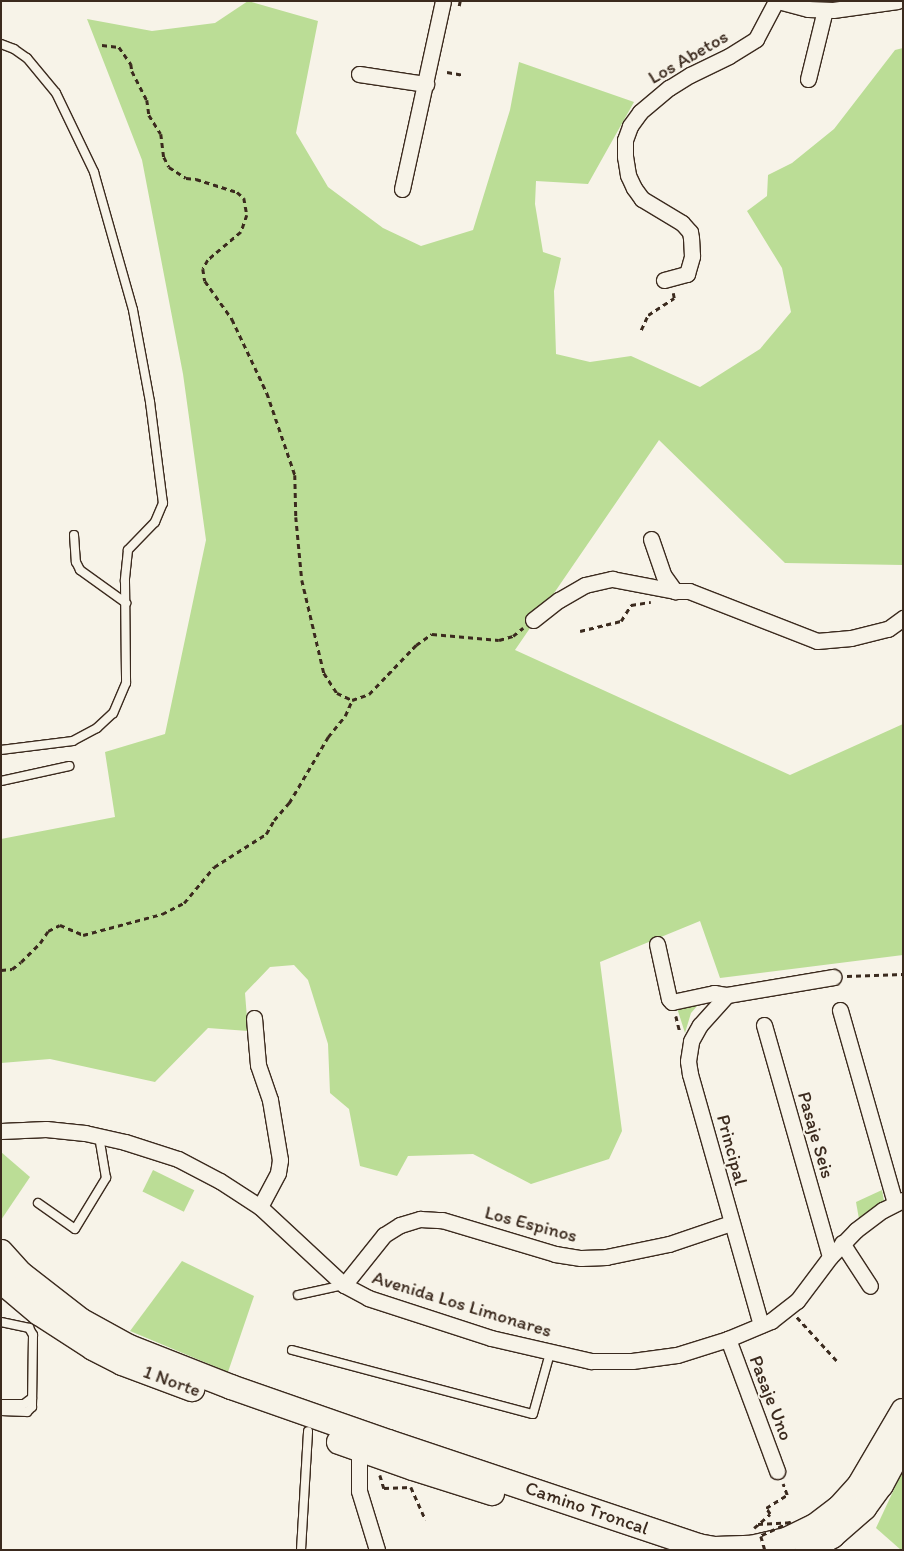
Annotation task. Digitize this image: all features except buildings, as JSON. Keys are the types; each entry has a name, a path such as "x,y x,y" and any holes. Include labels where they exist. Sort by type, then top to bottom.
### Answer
{"main road":[{"name":"1 Norte","path":"1,1252 6,1280 58,1326 122,1362 308,1431 366,1445"},
{"name":"1 Norte","path":"6,1280 129,1346 366,1445"},
{"name":"Camino Troncal","path":"366,1445 680,1541 698,1546 733,1550 786,1540 828,1518 859,1486 903,1411"},
{"path":"807,1550 832,1536 864,1508 881,1485 903,1444"},
{"name":"Camino Troncal","path":"366,1445 656,1550"}],"street":[{"path":"402,188 443,1"},
{"name":"Los Abetos","path":"668,286 687,274 692,256 692,238 690,232 682,223 642,199 628,175 625,140 630,126 640,112 674,86 756,39 777,1 808,9 825,10 898,1"},
{"path":"808,79 825,10"},
{"path":"359,74 426,84"},
{"path":"651,539 664,576 675,591"},
{"path":"533,620 559,600 585,585 612,579 675,591 690,591 816,640 851,638 888,629 903,618"},
{"path":"657,944 669,999 672,1002 714,994 727,995 833,977"},
{"name":"Principal","path":"727,995 700,1025 691,1041 688,1061 731,1223 761,1325"},
{"path":"840,1010 899,1201"},
{"path":"254,1018 258,1065 270,1100 280,1160 278,1173 260,1207"},
{"name":"Pasaje Seis","path":"764,1025 830,1257"},
{"name":"Avenida Los Limonares","path":"1,1131 46,1129 99,1136 134,1144 178,1160 220,1181 260,1207 344,1285 368,1298 492,1338 591,1361 632,1361 677,1355 728,1340 761,1325 790,1309 842,1243 871,1218 899,1201"},
{"name":"Los Espinos","path":"344,1285 384,1235 400,1224 420,1219 442,1220 555,1254 581,1258 606,1257 669,1244 731,1223"},
{"path":"842,1243 870,1286"},
{"path":"1,1259 6,1280"},
{"name":"Pasaje Uno","path":"728,1340 777,1471"},
{"path":"366,1445 358,1491 378,1550"}],"lane":[{"path":"1,44 14,49 27,58 39,70 56,93 94,172 133,310 150,402 163,504 156,522 128,550 126,683 113,713 97,728 73,742 1,750"},
{"path":"74,536 76,562 80,570 126,603"},
{"path":"1,781 69,766"},
{"path":"38,1203 75,1229 106,1178 99,1136"},
{"path":"298,1295 344,1285"},
{"path":"1,1322 29,1328 33,1332 32,1407 27,1412 1,1411"},
{"path":"292,1350 534,1414 550,1353"},
{"path":"1,1404 24,1404 32,1398"},
{"path":"301,1550 308,1431"}],"path":[{"path":"459,6 460,1"},
{"path":"102,45 119,47 132,64 132,70 147,100 149,115 161,134 168,167 186,178 196,178 237,192 244,198 247,215 241,232 208,260 203,269 205,281 232,319 267,394 295,475 296,518 302,580 324,673 337,693 352,700 369,694 416,645 432,634 499,640 513,636 533,620"},
{"path":"446,72 464,75"},
{"path":"641,330 648,315 674,298 668,286"},
{"path":"580,631 621,621 631,606 654,601 675,591"},
{"path":"1,970 12,969 21,962 40,943 48,930 60,926 83,935 162,914 184,903 214,867 266,834 274,820 289,803 328,737 346,716 352,700"},
{"path":"833,977 903,974"},
{"path":"790,1309 837,1362"},
{"path":"366,1445 384,1488 411,1487 426,1520"},
{"path":"750,1532 770,1514 766,1508 788,1495 777,1471"},
{"path":"758,1524 791,1522 761,1536 765,1550"}],"green space":[{"path":"248,1 318,21 296,133 328,187 383,228 421,246 473,230 510,110 519,62 634,102 588,184 536,181 535,204 543,252 561,258 554,291 556,354 590,362 631,356 700,387 760,349 791,312 782,268 747,211 767,196 768,175 792,163 834,129 895,50 903,48 903,565 785,563 659,440 515,650 790,775 903,724 903,955 720,978 700,921 600,962 622,1131 609,1159 531,1184 473,1154 408,1156 397,1176 360,1166 349,1109 330,1093 328,1044 308,980 294,965 270,967 245,993 248,1031 208,1028 155,1082 50,1059 1,1063 1,839 115,817 105,752 165,734 206,540 183,374 142,160 87,19 152,31 215,23"},
{"path":"705,997 691,1013 685,1033 677,1008"},
{"path":"1,1152 30,1177 1,1220"},
{"path":"153,1170 194,1190 184,1212 142,1192"},
{"path":"882,1190 884,1201 859,1219 856,1202"},
{"path":"182,1261 254,1296 228,1372 130,1331"},
{"path":"903,1470 903,1550 901,1550 876,1528"}]}
